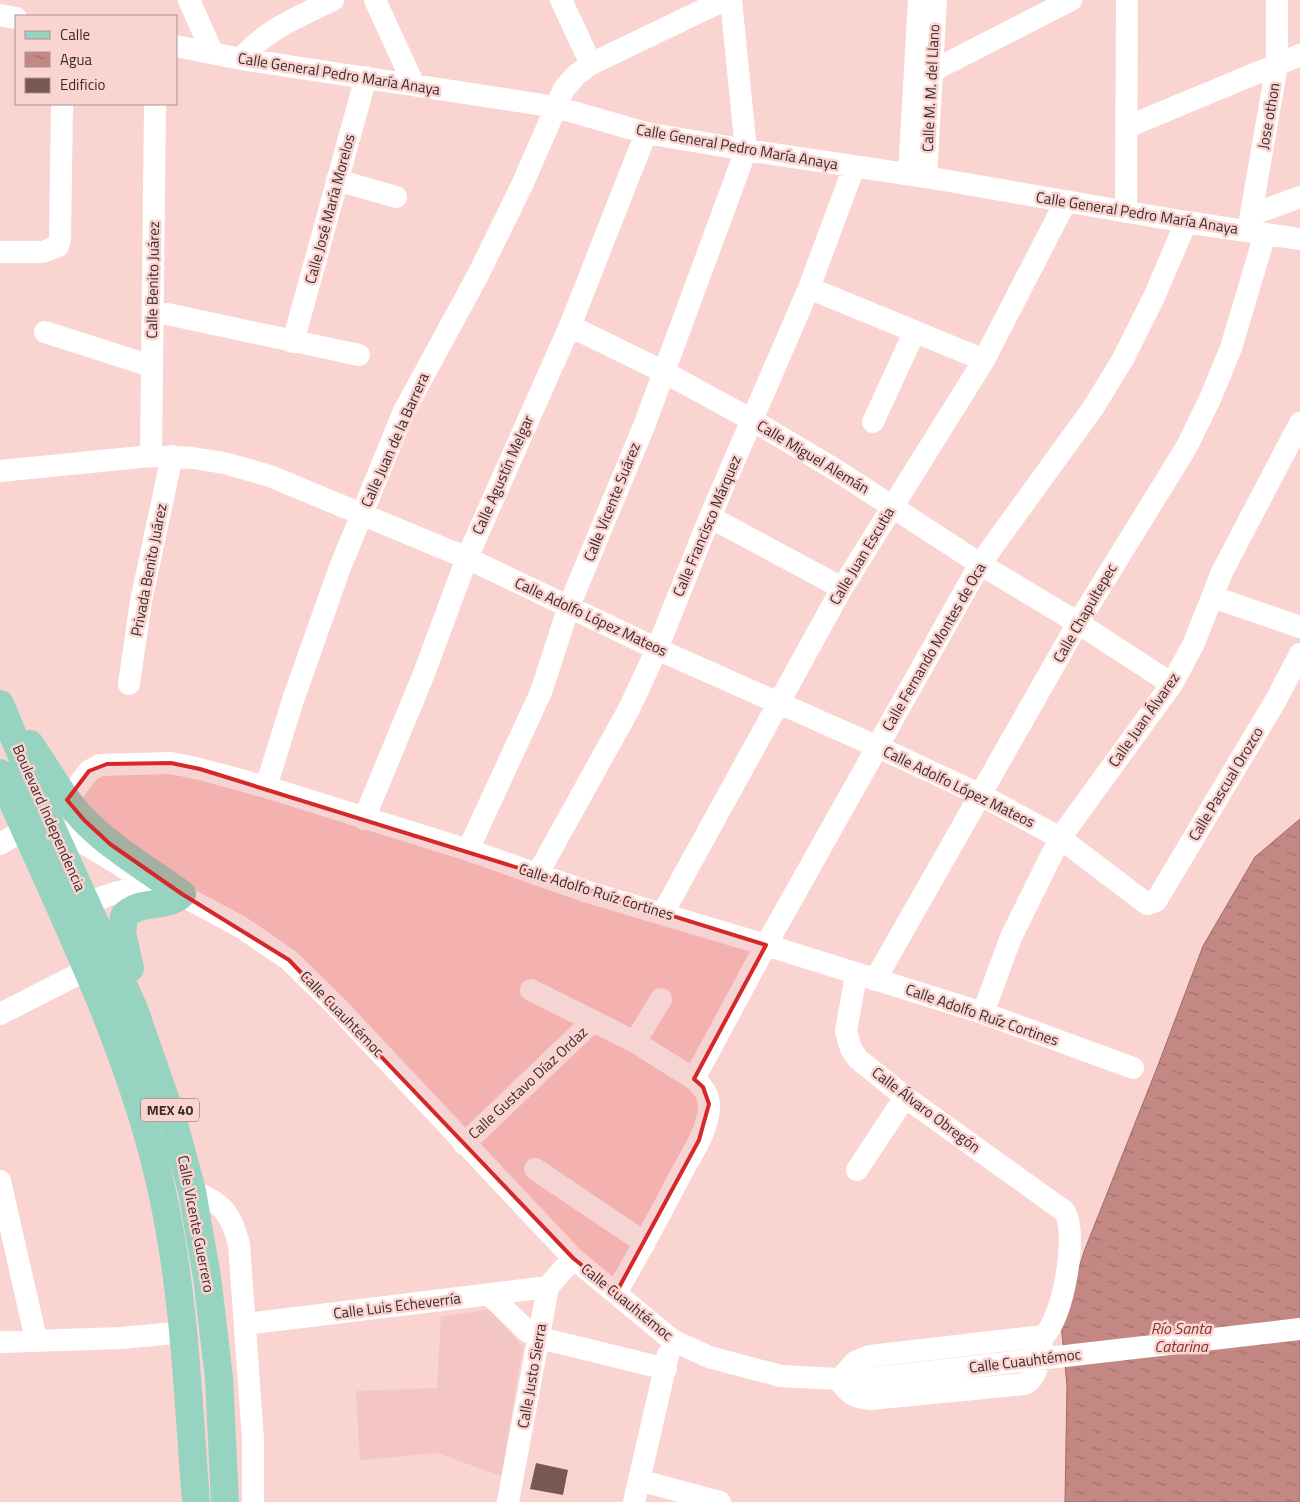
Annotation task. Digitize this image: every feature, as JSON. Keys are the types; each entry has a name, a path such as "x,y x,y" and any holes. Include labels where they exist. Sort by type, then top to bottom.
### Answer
{"main road":[{"path":"3,711 26,736 67,800 84,820 110,844 182,894 175,899 135,908 124,916 122,933 133,979 134,1009"},
{"name":"Boulevard Independencia","path":"3,711 62,914"},
{"name":"Boulevard Independencia","path":"0,773 87,904"},
{"name":"Calle Vicente Guerrero","path":"87,904 134,1009 174,1124 192,1191 208,1276 214,1328 225,1502"},
{"name":"Calle Vicente Guerrero","path":"62,914 107,1018 154,1159 174,1254 185,1332 196,1502"}],"street":[{"path":"189,0 212,52"},
{"path":"241,59 259,40 278,27 334,0"},
{"path":"375,0 414,85"},
{"path":"561,0 591,64"},
{"name":"Calle Juan de la Barrera","path":"266,787 293,700 339,570 404,411 478,275 522,185 564,89 576,75 591,64 724,0"},
{"path":"731,0 746,150"},
{"name":"Calle M. M. del Llano","path":"918,175 919,0"},
{"name":"Calle M. M. del Llano","path":"918,175 932,71 936,0"},
{"path":"932,71 1071,0"},
{"path":"1126,0 1126,212"},
{"name":"Jose othon","path":"1255,227 1277,65 1277,0"},
{"path":"0,15 15,18"},
{"name":"Calle General Pedro María Anaya","path":"178,46 241,59 556,107 646,132 746,150 918,175 1186,222 1255,227 1300,239"},
{"path":"1127,127 1300,55"},
{"name":"Calle José María Morelos","path":"293,342 366,77"},
{"path":"0,252 43,252 58,246 60,238 62,105"},
{"name":"Calle Benito Juárez","path":"155,105 151,366 161,456"},
{"name":"Calle Agustín Melgar","path":"364,819 423,676 467,558 570,326 646,132"},
{"name":"Calle Vicente Suárez","path":"468,850 541,692 570,606 664,372 746,150"},
{"name":"Calle Francisco Márquez","path":"537,875 629,709 657,649 710,517 809,288 854,167"},
{"path":"337,180 396,198"},
{"path":"1255,227 1300,197"},
{"name":"Calle Juan Escutia","path":"663,913 776,703 842,588 984,360 1066,201"},
{"name":"Calle Fernando Montes de Oca","path":"694,1080 766,945 980,564 1093,408 1124,360 1154,297 1186,222"},
{"name":"Calle Chapultepec","path":"866,978 981,795 1078,623 1165,483 1210,399 1231,348 1255,227"},
{"path":"809,288 914,333 984,360"},
{"path":"153,311 359,355"},
{"name":"Calle Miguel Alemán","path":"570,326 664,372 752,420 892,505 980,564 1078,623 1172,684"},
{"path":"45,332 151,366"},
{"path":"873,422 914,333"},
{"name":"Calle Juan Álvarez","path":"983,1013 1011,937 1060,838 1172,684 1194,643 1222,572 1299,429"},
{"name":"Calle Adolfo López Mateos","path":"0,471 161,456 224,463 270,476 467,558 657,649 981,795 1060,838 1144,903"},
{"name":"Privada Benito Juárez","path":"128,684 161,456"},
{"path":"710,517 842,588"},
{"path":"1213,597 1300,627"},
{"name":"Calle Pascual Orozco","path":"1144,903 1156,901 1271,708 1300,654"},
{"name":"Calle Adolfo Ruíz Cortines","path":"67,800 88,771 107,764 171,763 266,787 468,850 537,875 983,1013 1133,1068"},
{"path":"0,844 38,829 68,834 135,874 182,894"},
{"path":"62,914 108,894 134,888 156,889 182,894"},
{"name":"Calle Cuauhtémoc","path":"182,894 241,927 289,960 337,1007 573,1258 672,1340 710,1357 747,1369 781,1376 848,1380 1300,1329"},
{"path":"0,1014 112,957"},
{"name":"Calle Álvaro Obregón","path":"866,978 846,1023 851,1049 858,1058 905,1097 1066,1213 1069,1221 1069,1270 1053,1322 1043,1336"},
{"name":"Calle Gustavo Díaz Ordaz","path":"530,990 634,1042 694,1080"},
{"path":"634,1042 661,999"},
{"name":"Calle Gustavo Díaz Ordaz","path":"464,1144 593,1021"},
{"path":"616,1293 645,1243 699,1140 707,1120 709,1104 703,1087 694,1080"},
{"path":"858,1170 905,1097"},
{"path":"535,1169 645,1243"},
{"path":"0,1181 36,1339"},
{"path":"192,1191 220,1205 235,1227 239,1244 253,1439 253,1502"},
{"path":"548,1286 573,1258"},
{"name":"Calle Luis Echeverría","path":"246,1324 548,1286"},
{"name":"Calle Justo Sierra","path":"508,1502 540,1338 548,1286"},
{"path":"489,1294 527,1332 540,1338 666,1369"},
{"path":"0,1342 36,1339 122,1338 185,1332"},
{"path":"1043,1336 1034,1376 1030,1383 871,1399 857,1398 850,1394 848,1380 855,1362 870,1356 1043,1336"},
{"path":"634,1502 672,1340"},
{"path":"639,1480 720,1502"}],"highlighted area":[{"path":"171,763 200,769 766,945 694,1079 703,1087 709,1104 699,1140 616,1293 573,1258 289,960 182,894 110,844 84,820 67,800 89,771 107,764"}],"shaded area":[{"path":"490,1309 523,1347 501,1476 437,1453 360,1460 356,1391 437,1388 441,1317"}],"water":[{"name":"Río Santa Catarina","path":"1300,819 1300,1502 1065,1502 1067,1386 1061,1323 1085,1249 1203,946 1255,857"}],"building":[{"path":"536,1463 568,1470 563,1495 530,1489"}]}
